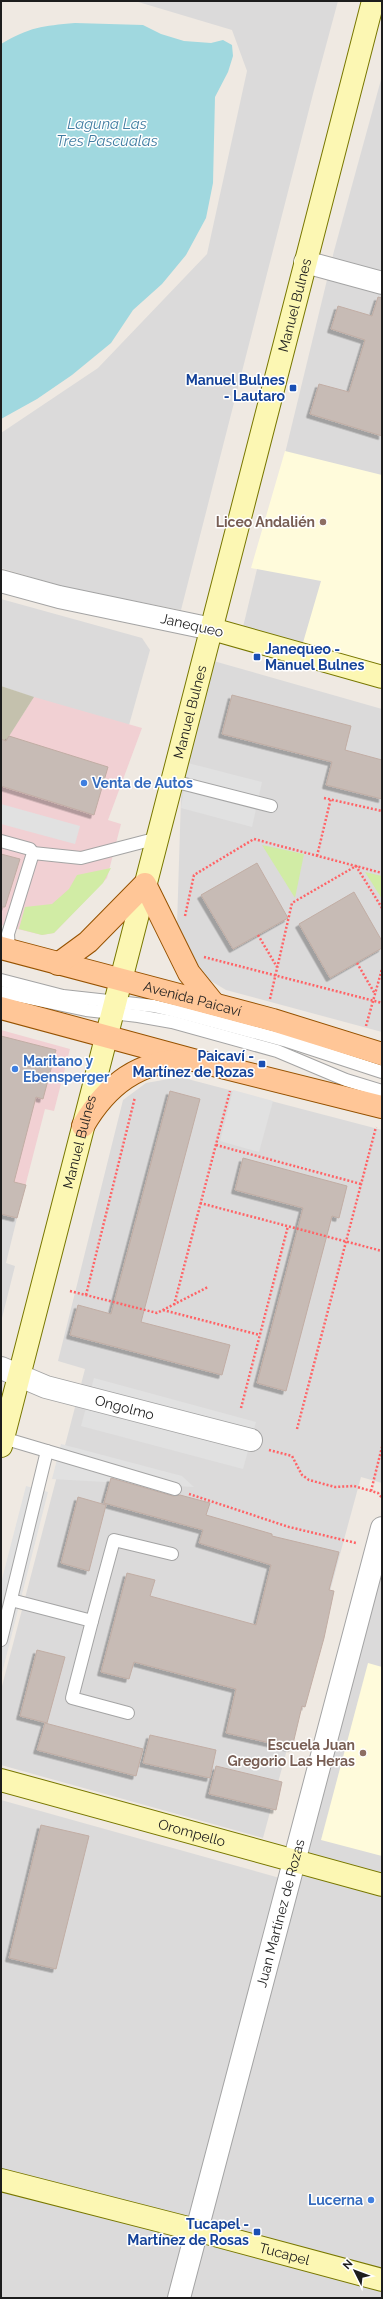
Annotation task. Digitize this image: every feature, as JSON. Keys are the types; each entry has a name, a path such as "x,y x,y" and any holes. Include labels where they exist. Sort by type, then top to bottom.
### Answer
{"main road":[{"name":"Manuel Bulnes","path":"2,1442 10,1372 83,1126 107,1036 373,1"},
{"name":"Janequeo","path":"212,629 382,677"},
{"path":"58,964 88,942 145,884 189,973 214,1004"},
{"name":"Avenida Paicaví","path":"6,935 58,964 285,1023 382,1054"},
{"path":"1,1008 197,1061 380,1115"},
{"path":"83,1126 101,1098 111,1088 133,1072 156,1064 197,1061"},
{"name":"Orompello","path":"1,1780 382,1885"},
{"name":"Tucapel","path":"1,2180 382,2280"}],"street":[{"path":"305,262 382,283"},
{"name":"Janequeo","path":"1,581 59,597 212,629"},
{"name":"Ongolmo","path":"10,1372 52,1388 251,1440"},
{"name":"Juan Martínez de Rozas","path":"179,2298 379,1538"}],"lane":[{"path":"173,781 271,806"},
{"path":"1,841 30,849 33,853 81,858 158,838"},
{"path":"6,935 12,903 23,867 33,853"},
{"path":"1,980 172,1022 277,1051 346,1080 382,1091"},
{"path":"1,992 46,1003 114,1008 154,1006 286,1041 382,1072"},
{"path":"2,1442 47,1451 175,1489"},
{"path":"1,1640 47,1451"},
{"path":"128,1712 72,1698 114,1540 172,1554"},
{"path":"11,1600 92,1620"}],"path":[{"path":"324,798 331,798 382,811"},
{"path":"317,856 331,798"},
{"path":"184,919 194,875 254,839 382,873"},
{"path":"356,866 382,908"},
{"path":"268,1005 292,903 356,866"},
{"path":"258,935 277,967"},
{"path":"197,955 382,1003"},
{"path":"357,963 375,994"},
{"path":"364,1031 382,969"},
{"path":"174,1305 232,1086"},
{"path":"86,1295 136,1092"},
{"path":"297,1429 380,1115"},
{"path":"216,1145 361,1184"},
{"path":"200,1203 382,1251"},
{"path":"241,1408 288,1226"},
{"path":"70,1291 157,1313 208,1287"},
{"path":"163,1310 260,1335"},
{"path":"251,1440 265,1448 292,1456 302,1476 309,1480 335,1487 354,1486 378,1493 382,1498"},
{"path":"371,1491 382,1447"},
{"path":"175,1489 289,1527 379,1538"}],"shaded area":[{"path":"135,1 338,1 181,610 68,588 1,568 1,433 98,368 207,254 247,71 232,30"},
{"path":"382,76 382,665 243,627 334,251"},
{"name":"Liceo Andalién","path":"285,451 382,475 382,667 302,646 321,581 251,568"},
{"path":"1,599 142,638 150,650 129,725 35,698 1,686"},
{"path":"210,660 382,709 382,1032 226,990 206,978 189,957 177,925 181,797"},
{"path":"1,686 34,697 6,741 1,739"},
{"path":"34,697 142,728 108,820 121,824 107,878 54,933 42,935 1,925 1,739 6,740"},
{"path":"188,763 262,782 252,827 181,808"},
{"path":"1,804 80,826 75,844 1,824"},
{"path":"1,1030 70,1049 54,1111 45,1109 17,1218 1,1214"},
{"path":"180,1077 382,1130 382,1483 361,1477 263,1838 1,1765 1,1690 85,1369 58,1361 123,1100 146,1083"},
{"path":"233,1090 273,1101 259,1152 220,1141"},
{"path":"1,1214 17,1218 6,1263 15,1266 1,1322"},
{"path":"94,1378 256,1422 243,1469 81,1426"},
{"path":"61,1444 182,1476 194,1487 52,1479"},
{"path":"26,1486 48,1492 1,1677 1,1583"},
{"path":"382,1563 382,2298 1,2298 1,1800 294,1882"},
{"name":"Escuela Juan Gregorio Las Heras","path":"368,1663 382,1667 382,1856 321,1840"}],"green space":[{"path":"262,845 304,854 295,898"},
{"path":"111,868 103,883 54,933 42,935 19,929 25,907 52,904 69,889 77,875"},
{"path":"365,872 382,876 382,899"}],"water":[{"name":"Laguna Las Tres Pascualas","path":"75,23 143,25 161,34 184,41 211,43 223,40 232,45 233,56 228,72 215,97 213,183 206,218 186,255 162,284 133,310 111,343 72,375 37,399 1,419 1,44 11,38 36,28"}],"building":[{"path":"378,297 382,298 382,436 310,414 319,384 349,392 365,340 331,329 338,306 372,316"},
{"path":"232,695 351,726 345,750 382,760 382,799 326,785 332,762 222,734"},
{"path":"9,736 108,767 94,815 1,786 1,739 6,741"},
{"path":"1,854 20,859 5,907 1,907"},
{"path":"257,863 288,918 233,949 201,895"},
{"path":"354,892 382,941 382,948 330,978 299,924"},
{"path":"1,1036 56,1050 43,1099 36,1097 14,1182 26,1185 17,1218 1,1214"},
{"path":"170,1091 200,1099 141,1322 230,1345 222,1375 70,1335 78,1305 111,1314"},
{"path":"243,1158 347,1186 339,1218 332,1216 286,1391 257,1383 303,1208 235,1190"},
{"path":"111,1478 173,1496 180,1495 210,1503 206,1515 272,1534 272,1536 339,1552 329,1590 334,1591 324,1638 305,1707 302,1706 292,1748 226,1733 236,1689 134,1662 129,1679 101,1672 127,1573 155,1580 150,1596 256,1625 271,1565 199,1543 203,1530 104,1503"},
{"path":"78,1497 106,1505 89,1571 61,1563"},
{"path":"37,1650 65,1657 47,1723 20,1716"},
{"path":"45,1723 143,1749 136,1776 37,1750"},
{"path":"150,1735 216,1750 210,1778 143,1763"},
{"path":"216,1766 282,1782 276,1810 209,1794"},
{"path":"41,1825 89,1836 56,1969 9,1958"}],"place":[{"name":"Manuel Bulnes - Lautaro","path":"293,388"},
{"name":"Liceo Andalién","path":"323,522"},
{"name":"Janequeo - Manuel Bulnes","path":"257,657"},
{"name":"Venta de Autos","path":"84,783"},
{"name":"Paicaví - Martínez de Rozas","path":"262,1064"},
{"name":"Maritano y Ebensperger","path":"15,1069"},
{"name":"Escuela Juan Gregorio Las Heras","path":"363,1753"},
{"name":"Lucerna","path":"371,2200"},
{"name":"Tucapel - Martínez de Rosas","path":"257,2232"}]}
